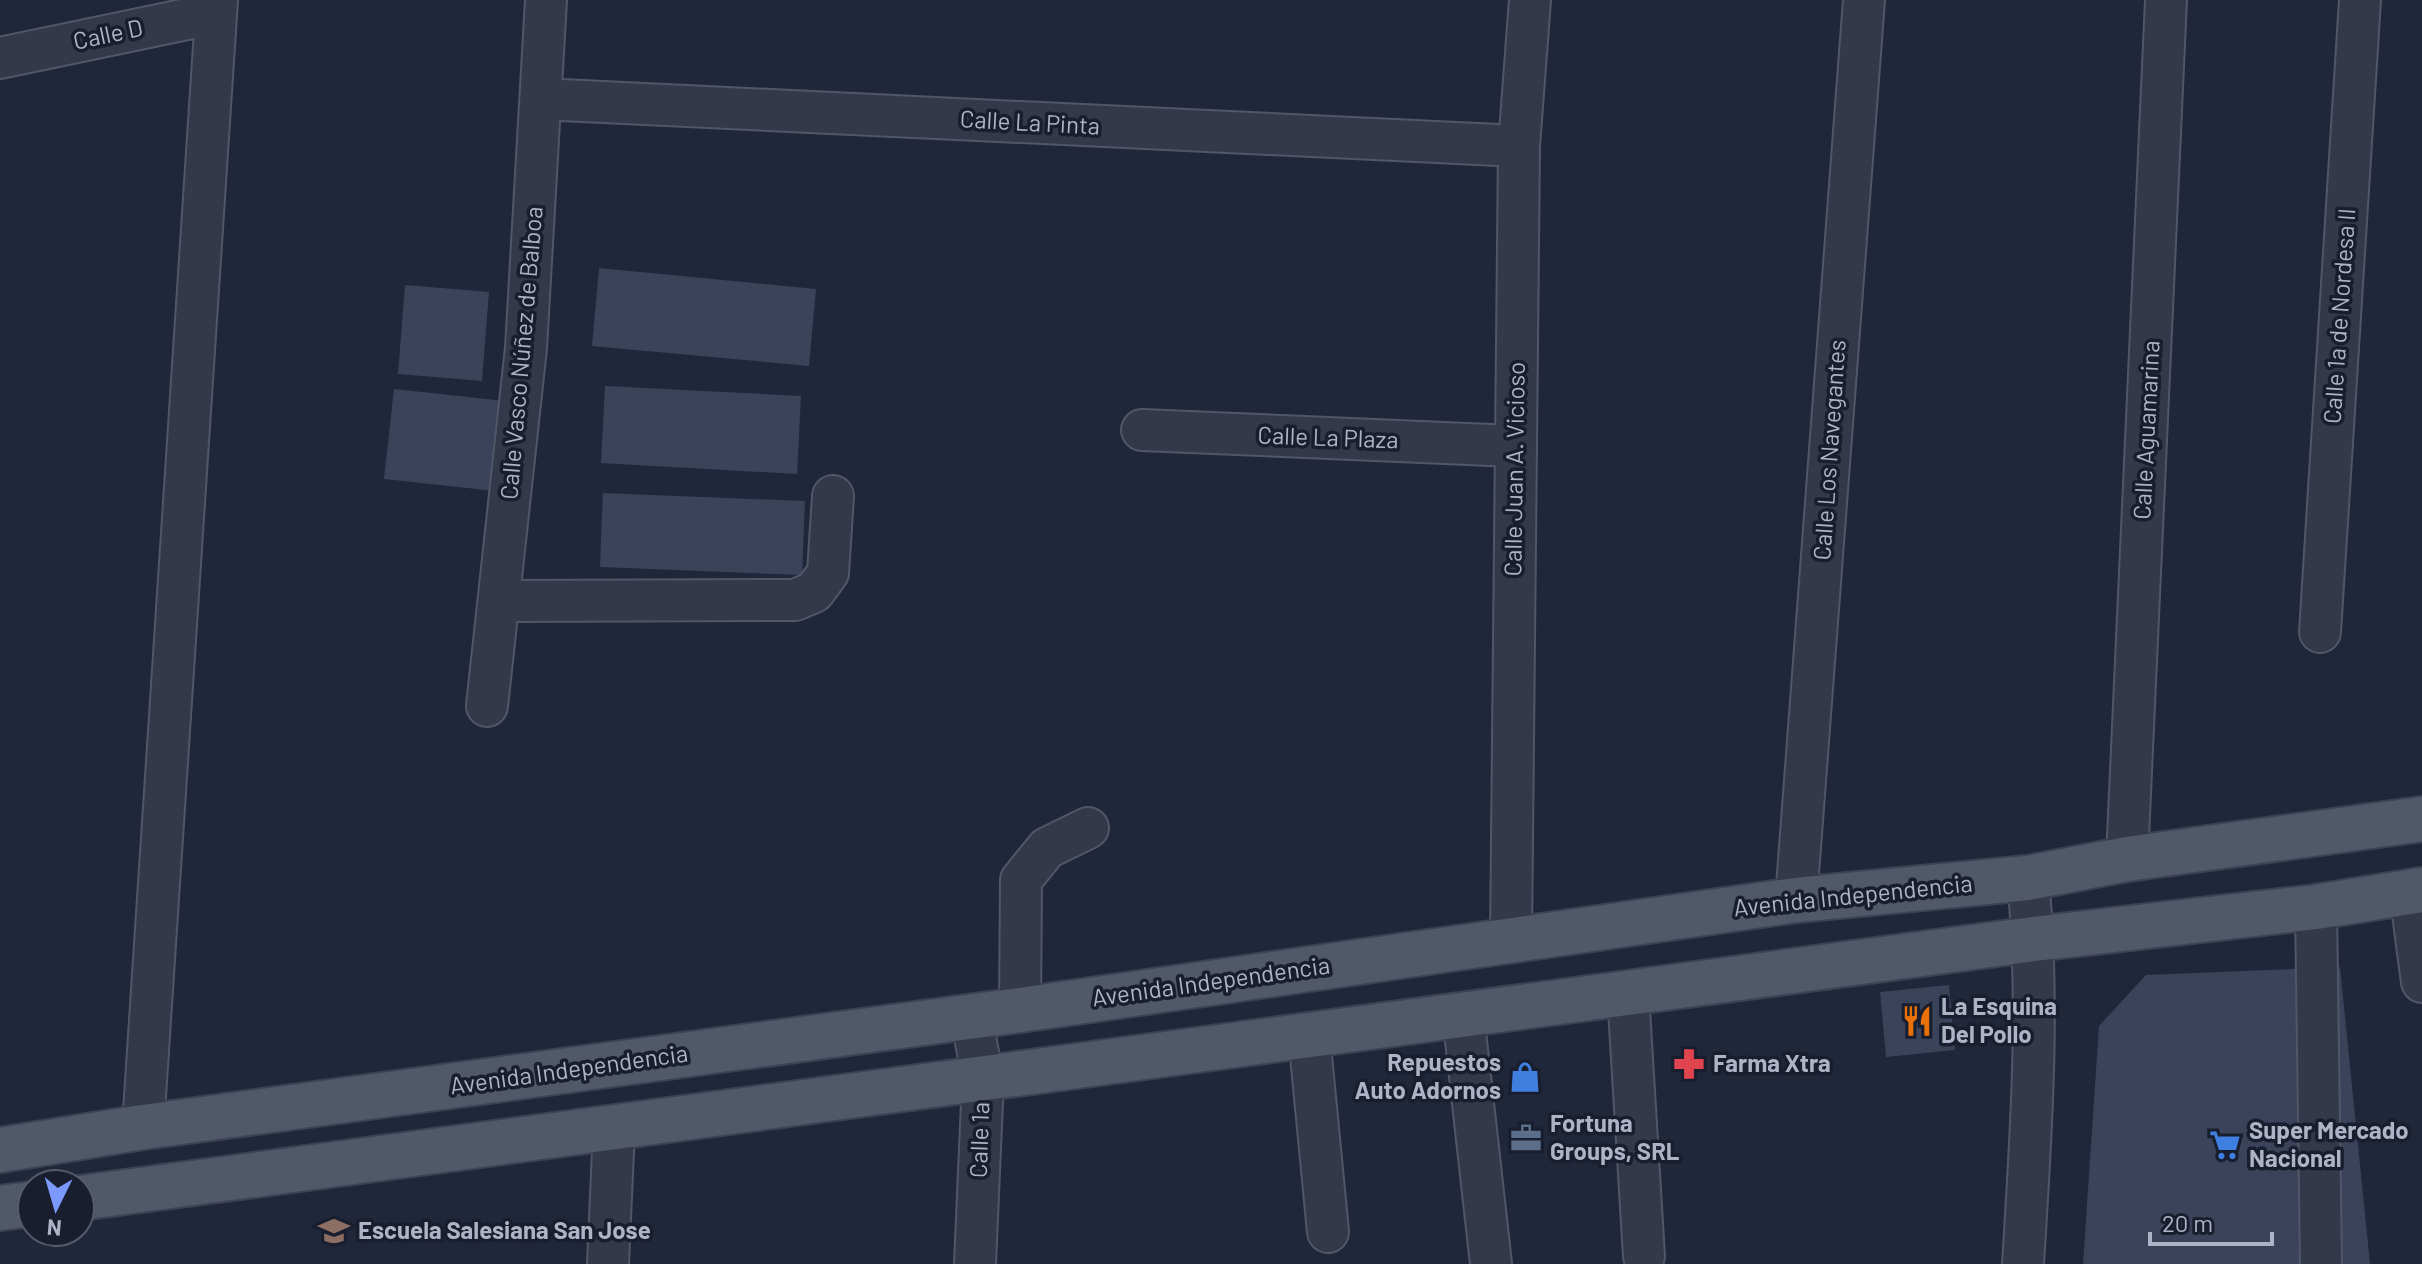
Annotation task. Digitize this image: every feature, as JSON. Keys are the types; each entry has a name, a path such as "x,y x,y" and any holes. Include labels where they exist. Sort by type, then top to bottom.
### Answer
{"main road":[{"name":"Avenida Independencia","path":"0,1150 143,1127 1020,1010 1796,900 2028,878 2127,859 2422,819"},
{"path":"96,1196 2034,939 2316,907 2416,891"}],"street":[{"name":"Calle Vasco Núñez de Balboa","path":"487,706 526,348 546,0"},
{"name":"Calle Juan A. Vicioso","path":"1511,939 1519,146 1530,0"},
{"name":"Calle Los Navegantes","path":"1796,900 1864,0"},
{"name":"Calle Aguamarina","path":"2127,859 2166,0"},
{"name":"Calle 1a de Nordesa II","path":"2320,632 2360,0"},
{"name":"Calle D","path":"0,58 217,6"},
{"path":"143,1127 217,6"},
{"name":"Calle La Pinta","path":"541,99 1519,146"},
{"name":"Calle La Plaza","path":"1142,430 1514,446"},
{"path":"499,601 795,600 814,592 828,573 833,496"},
{"path":"1020,1010 1021,880 1047,848 1088,828"},
{"path":"2023,1264 2035,1069 2034,939 2028,878"},
{"path":"2416,891 2422,982"},
{"path":"2316,907 2321,1264"},
{"path":"1628,993 1644,1256"},
{"path":"1463,1014 1491,1264"},
{"name":"Calle 1a","path":"971,1016 983,1079 975,1264"},
{"path":"1309,1035 1328,1232"},
{"path":"608,1264 614,1128"}],"building":[{"path":"599,268 816,289 809,366 592,346"},
{"path":"405,285 489,292 482,381 398,374"},
{"path":"605,386 801,396 797,474 601,463"},
{"path":"394,389 505,401 495,491 384,479"},
{"path":"603,493 805,501 802,575 600,567"},
{"name":"Super Mercado Nacional","path":"2340,967 2370,1264 2083,1264 2099,1026 2146,975"},
{"name":"La Esquina Del Pollo","path":"1949,985 1955,1050 1886,1057 1880,992"}],"place":[{"name":"La Esquina Del Pollo","path":"1917,1021"},
{"name":"Farma Xtra","path":"1689,1064"},
{"name":"Repuestos Auto Adornos","path":"1525,1077"},
{"name":"Fortuna Groups, SRL","path":"1526,1138"},
{"name":"Super Mercado Nacional","path":"2225,1145"},
{"name":"Escuela Salesiana San Jose","path":"334,1231"}]}
